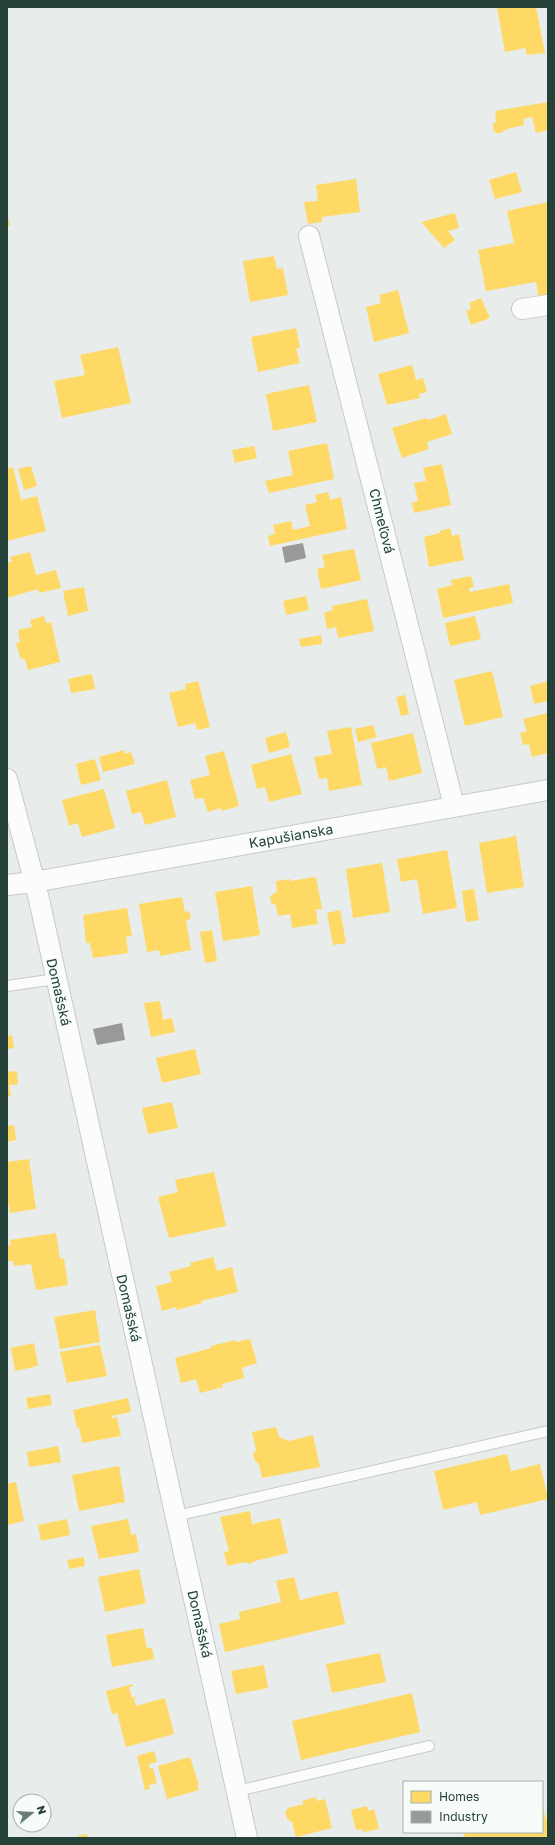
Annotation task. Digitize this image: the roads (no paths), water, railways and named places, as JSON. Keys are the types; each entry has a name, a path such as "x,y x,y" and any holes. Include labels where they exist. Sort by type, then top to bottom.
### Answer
{"street":[{"name":"Chmeľová","path":"309,236 454,806"},
{"path":"522,309 548,305"},
{"name":"Domašská","path":"7,779 34,882 56,979 247,1838"},
{"name":"Kapušianska","path":"7,885 34,882 548,790"}],"lane":[{"path":"7,986 56,979"},
{"path":"176,1516 548,1431"},
{"path":"237,1791 429,1746"}]}
